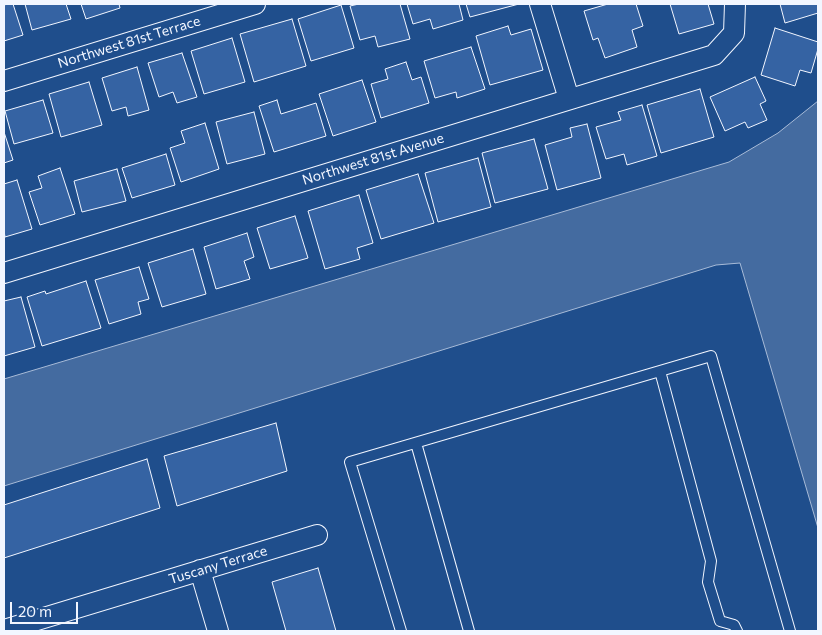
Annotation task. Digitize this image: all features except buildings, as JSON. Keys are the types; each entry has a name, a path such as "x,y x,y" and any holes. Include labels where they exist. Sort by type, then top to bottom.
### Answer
{"street":[{"name":"Northwest 81st Terrace","path":"4,81 255,4"},
{"path":"540,4 569,99"},
{"name":"Northwest 81st Avenue","path":"4,273 714,55 734,33 735,4"},
{"name":"Tuscany Terrace","path":"4,630 317,535"},
{"path":"200,570 218,631"}],"lane":[{"path":"400,631 350,462 710,356 790,631"},
{"path":"660,371 711,560 708,582 720,621 734,624 737,631"},
{"path":"416,443 469,631"}],"water":[{"path":"818,101 818,528 740,263 716,265 4,486 4,379 729,162 778,133"}]}
